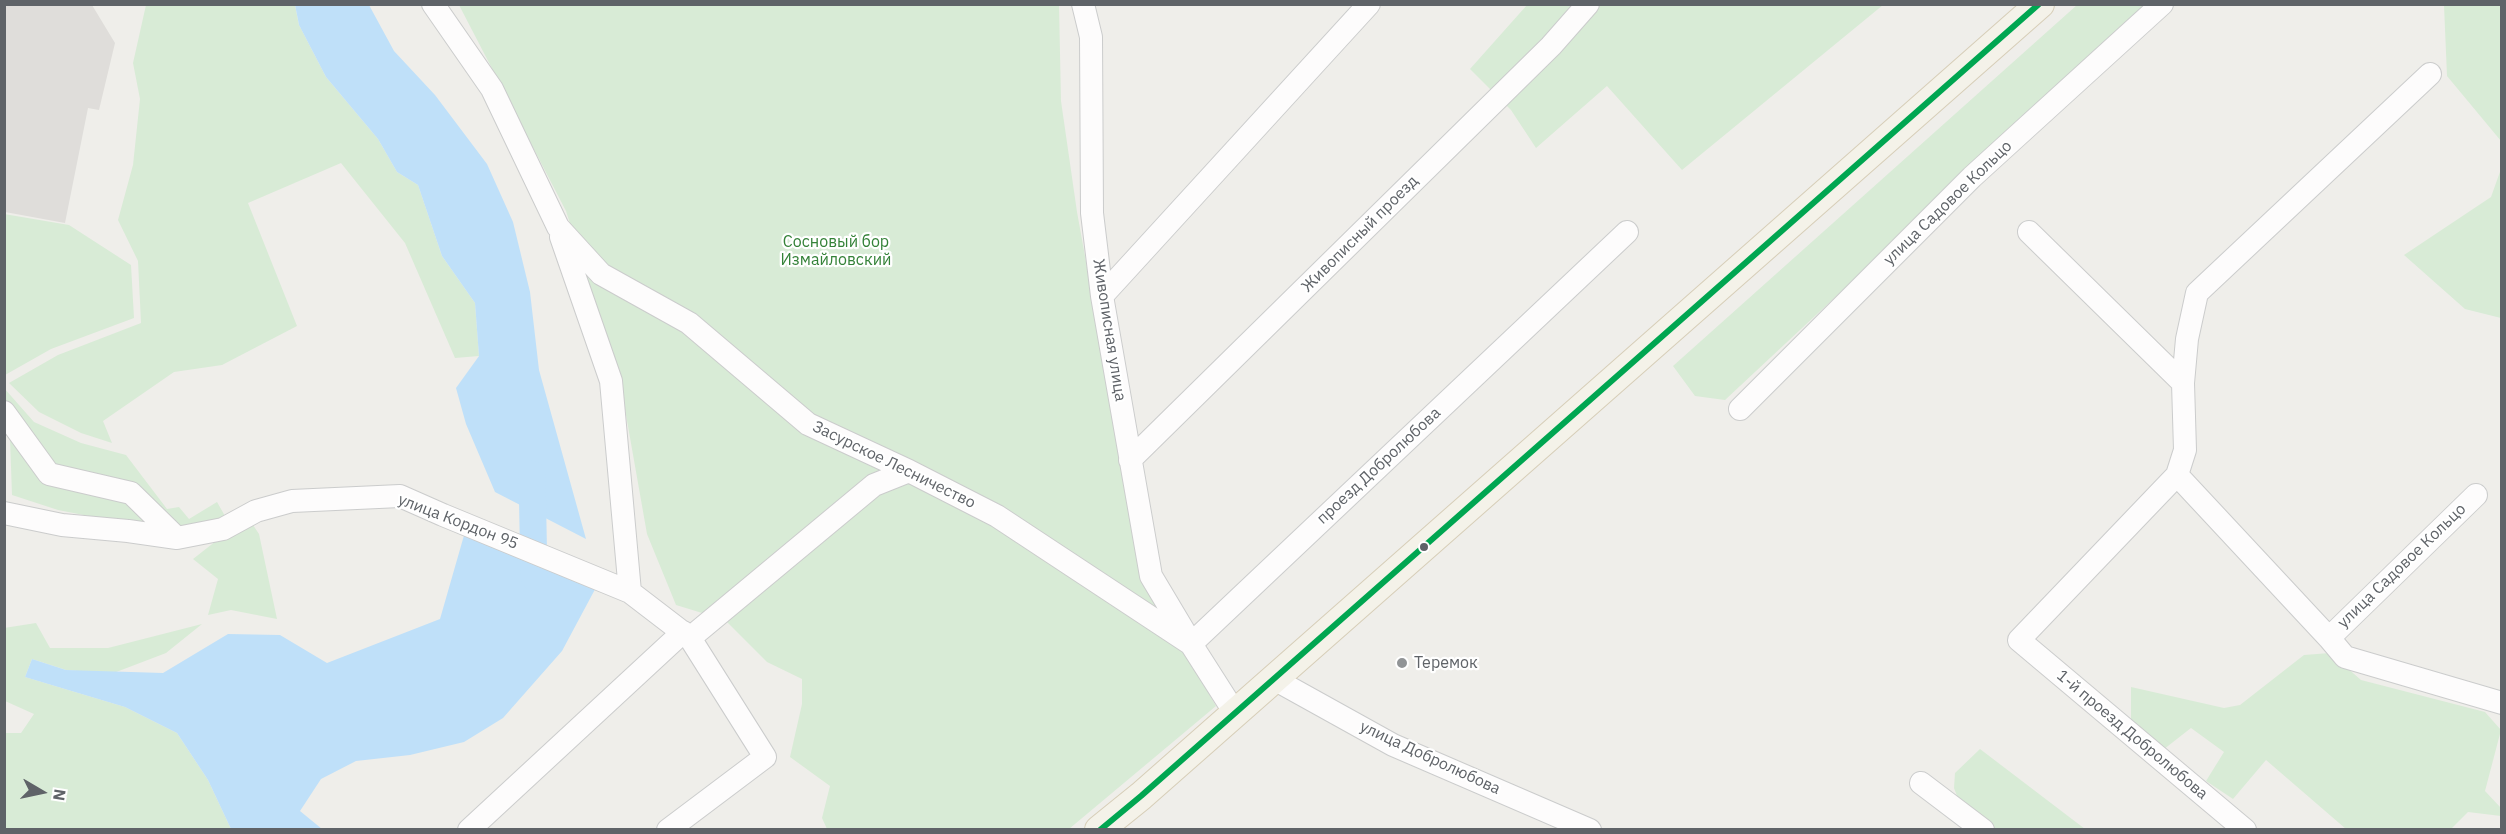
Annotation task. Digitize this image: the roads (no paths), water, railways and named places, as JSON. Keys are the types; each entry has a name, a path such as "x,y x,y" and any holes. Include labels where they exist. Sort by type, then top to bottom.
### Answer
{"main road":[{"path":"1099,830 1141,796 2040,4"}],"street":[{"name":"Засурское Лесничество","path":"433,4 492,89 558,227 601,274 690,323 808,424 909,471 997,516 1191,644"},
{"name":"Живописная улица","path":"1083,4 1091,37 1092,213 1102,296 1151,576 1191,644"},
{"path":"1091,37 1099,4"},
{"path":"1102,296 1370,4"},
{"name":"Живописный проезд","path":"1130,460 1534,62 1588,4"},
{"name":"улица Садовое Кольцо","path":"1740,409 1972,177 2162,4"},
{"path":"2177,475 2185,450 2183,383 2187,339 2197,292 2430,74"},
{"path":"558,227 611,381 630,592"},
{"name":"проезд Добролюбова","path":"1191,644 1627,232"},
{"path":"2029,232 2183,383"},
{"path":"4,412 49,474 131,493 177,538"},
{"path":"469,830 686,635 874,485 909,471"},
{"name":"улица Садовое Кольцо","path":"2177,475 2345,657 2502,703"},
{"name":"1-й проезд Добролюбова","path":"2177,475 2019,640 2245,830"},
{"name":"улица Садовое Кольцо","path":"2329,638 2476,495"},
{"name":"улица Кордон 95","path":"4,513 62,525 177,538 223,529 256,511 292,501 400,496 630,592 686,635 765,757 668,830"},
{"path":"1191,644 1235,713"},
{"name":"улица Добролюбова","path":"1274,679 1394,745 1590,830"},
{"path":"1921,783 1983,830"}],"water":[{"path":"295,5 369,5 394,51 435,95 487,164 513,222 530,292 539,370 586,539 495,492 466,424 456,388 479,356 475,303 442,256 418,185 397,172 378,139 326,77 299,25"},
{"path":"467,525 600,580 562,651 503,718 464,742 410,755 356,761 321,779 300,811 322,829 231,829 208,780 177,733 125,707 25,677 32,659 66,670 163,673 228,634 280,635 327,663 440,619"}],"waterway":[{"path":"532,474 534,577"}],"place":[{"name":"Теремок","path":"1402,663"}],"park label":[{"name":"Сосновый бор Измайловский","path":"836,251"}]}
